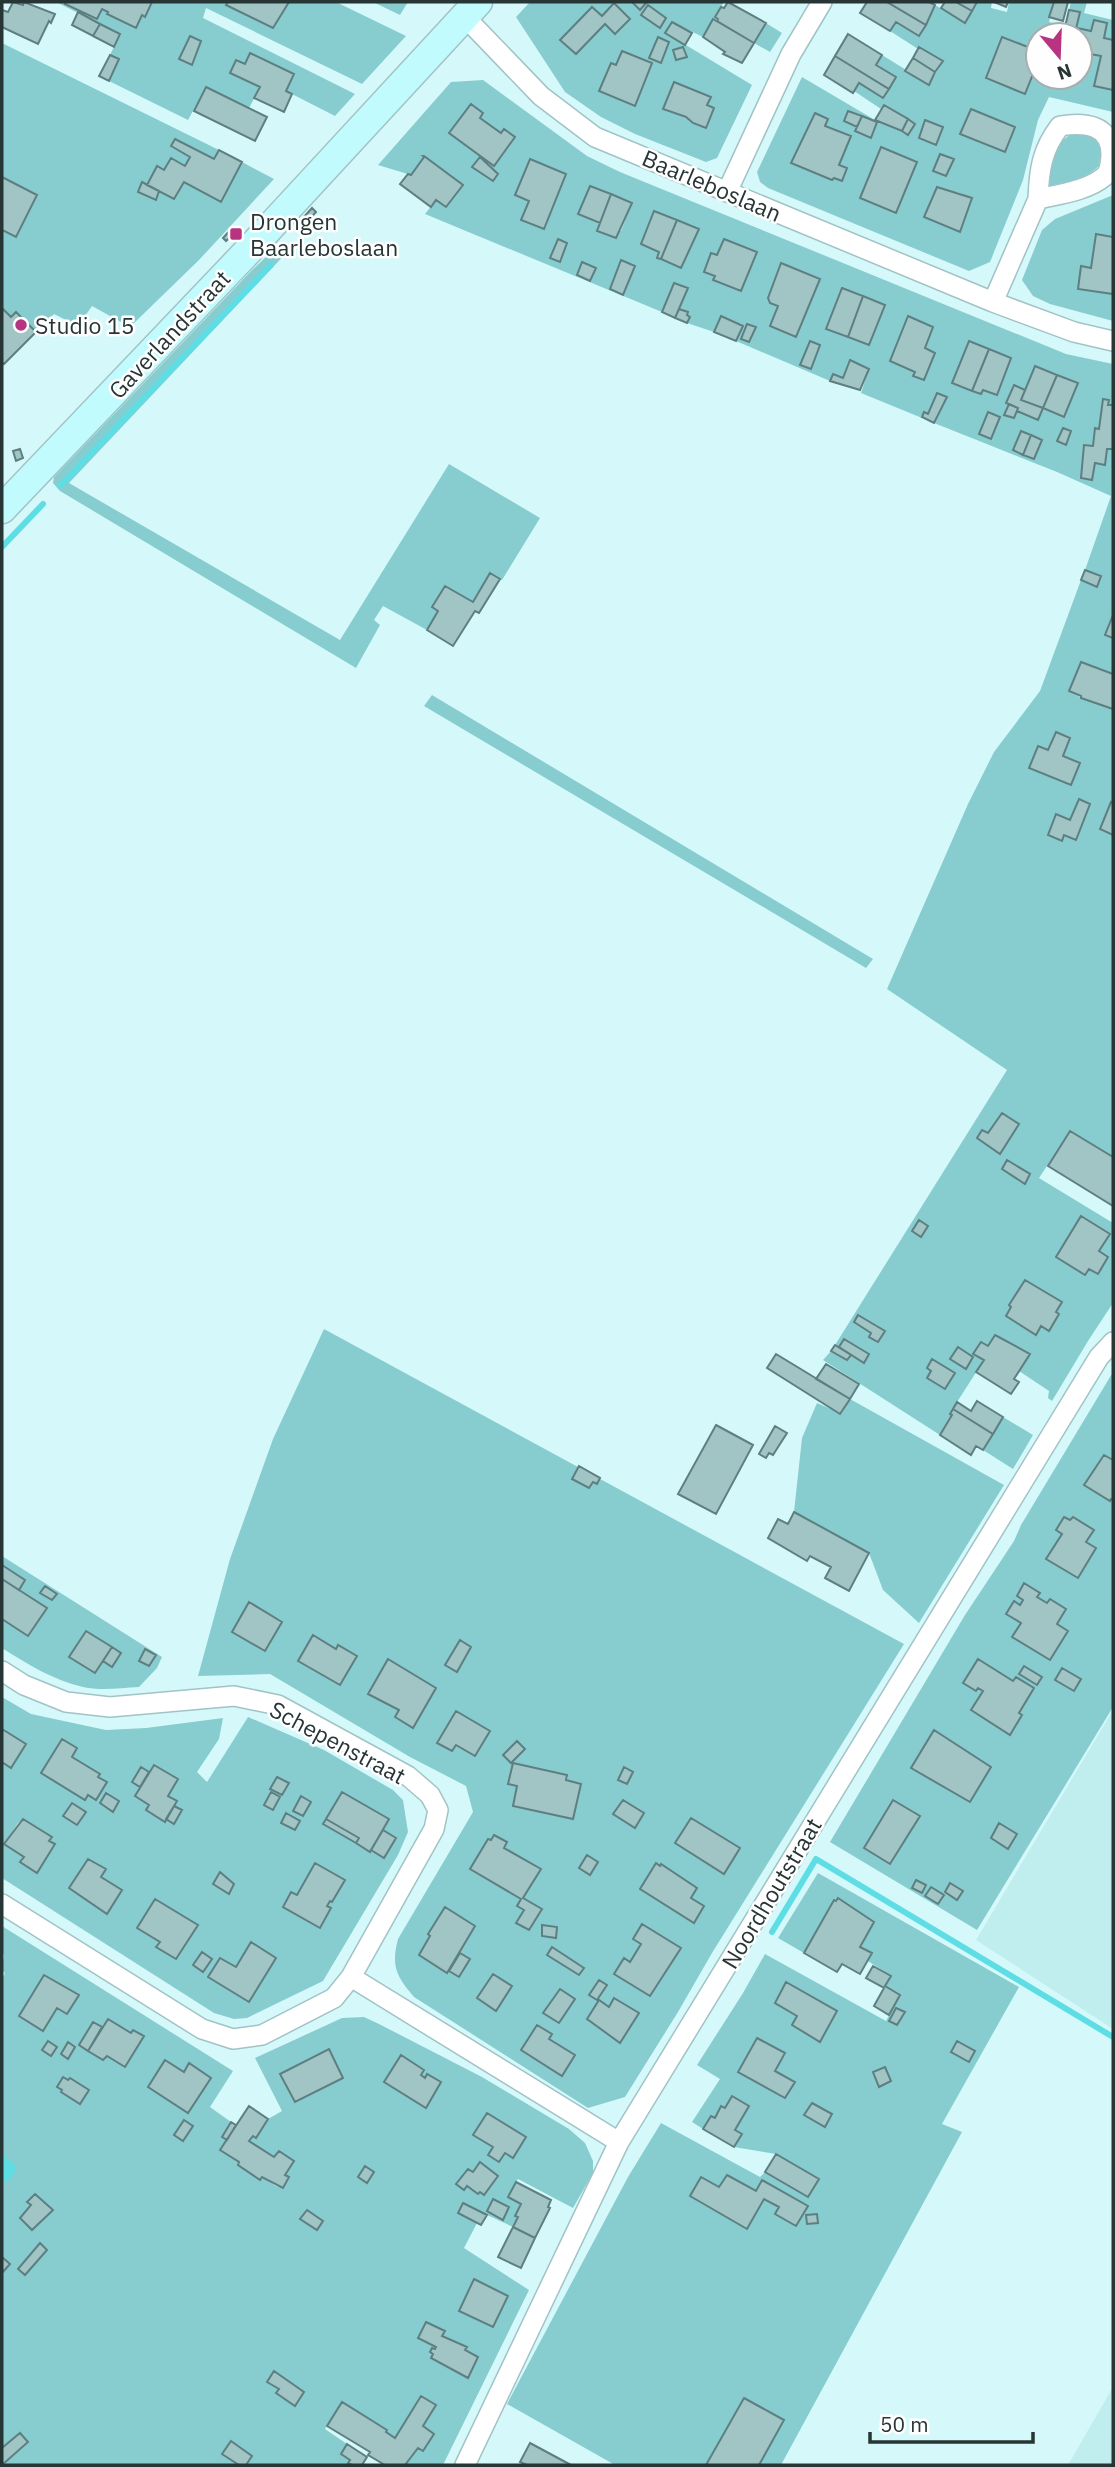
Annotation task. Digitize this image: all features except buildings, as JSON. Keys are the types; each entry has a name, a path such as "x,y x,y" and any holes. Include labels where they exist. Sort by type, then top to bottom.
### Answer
{"main road":[{"name":"Gaverlandstraat","path":"2,509 248,251 471,9"}],"street":[{"path":"727,191 791,54 822,2"},
{"name":"Baarleboslaan","path":"471,9 541,96 595,137 992,302 1074,332 1113,341"},
{"path":"992,302 1038,199 1040,165 1047,142 1060,126 1080,123 1095,127 1104,134 1111,150 1110,168 1105,175 1088,185 1038,199"},
{"name":"Noordhoutstraat","path":"465,2465 619,2142 1099,1357 1113,1342"},
{"name":"Schepenstraat","path":"2,1671 24,1685 66,1702 110,1707 234,1696 278,1705 408,1776 430,1795 438,1810 434,1829 351,1977 334,1998 262,2035 233,2039 202,2029 2,1904"},
{"path":"351,1977 619,2142"}],"shaded area":[{"path":"56,2 66,2 65,5 96,19 102,9 135,28 142,15 145,17 152,2 228,2 227,5 273,28 289,2 336,2 406,36 362,84 206,8 203,18 355,94 335,116 286,91 294,74 251,53 245,64 236,60 230,72 260,87 249,108 206,87 188,120 109,81 119,60 110,55 120,34"},
{"path":"373,2 408,2 400,15"},
{"path":"530,2 632,2 640,10 646,4 644,2 724,2 715,17 717,21 713,19 703,37 672,22 666,33 752,85 717,158 706,162 635,134 601,117 565,92 516,17","holes":["614,4 630,19 616,34 605,24 575,54 561,40 591,7 602,16","648,5 666,18 660,28 641,15","658,38 669,42 661,63 649,58","622,51 652,63 599,91 611,63 616,65","711,97 707,105 714,108 693,121 663,109"]},
{"path":"977,2 992,2 991,8 1007,12 1009,2 1054,2 1049,21 1024,21 1024,46 1002,38 986,79 1025,94 1026,91 1094,91 1094,86 1113,90 1113,112 1049,97 1038,120 1023,180 990,262 969,271 768,188 760,182 757,172 802,77 875,120 908,134 915,123 884,105 881,109 854,91 859,83 883,97 896,77 876,65 882,55 929,84 943,61 890,31 896,22 919,36 935,5 966,23","holes":["848,111 877,123 870,137 856,131 857,127 844,121","815,113 828,119 825,126 851,136 839,165 847,168 842,181 834,178 832,180 791,163","925,120 943,127 936,145 919,138","1015,127 1004,152 961,134","881,147 917,162 896,212 860,197","957,192 971,198 960,232 924,217 933,194"]},
{"path":"1071,2 1087,2 1084,13 1113,20 1113,40 1104,38 1094,20 1077,21 1080,12 1069,10"},
{"path":"766,23 782,33 770,52 754,43"},
{"path":"2,43 219,150 214,159 175,139 171,147 190,157 185,166 171,159 164,170 157,166 147,185 142,183 138,192 156,200 159,191 174,199 184,182 221,202 242,162 274,179 199,260 130,327 92,306 78,326 54,314 36,332 17,313 11,317 2,308 2,230 16,237 37,195 2,177"},
{"path":"1094,55 1101,56 1094,86"},
{"path":"483,80 587,156 620,172 1066,354 1113,364 1113,405 1108,405 1109,400 1103,399 1099,429 1095,428 1093,446 1084,446 1081,478 1092,480 1095,463 1105,464 1107,449 1113,449 1113,615 1105,634 1113,638 1113,674 1081,662 1069,691 1113,709 1113,803 1111,802 1100,829 1113,835 1113,1157 1070,1131 1039,1178 1113,1223 1113,1303 1052,1401 1048,1398 1049,1391 1019,1371 1029,1354 995,1335 988,1346 981,1342 974,1353 984,1360 950,1413 952,1415 940,1435 823,1360 831,1351 847,1360 851,1355 865,1362 869,1354 845,1339 839,1347 835,1345 1007,1070 887,989 968,804 994,752 1040,691 1081,580 1097,586 1101,576 1085,570 1111,496 934,423 946,397 937,393 928,414 925,413 922,418 861,393 869,369 850,360 843,378 830,381 736,341 733,321 721,316 714,332 687,323 690,317 688,312 679,309 688,288 675,283 662,312 425,214 436,200 446,207 462,185 424,156 411,175 378,165 451,82","holes":["530,159 566,174 544,229 521,220 529,201","590,186 632,203 621,231 597,231 600,223 578,214","654,211 699,229 681,267 657,258 659,252 641,244","724,239 756,252 714,279 715,276 704,271 711,254 717,255","557,240 567,244 559,262 550,258","621,261 635,266 623,294 610,288","582,263 595,268 590,281 577,276","781,263 820,279 796,336 778,306 768,299","842,288 884,305 869,345","908,317 933,327 925,348 935,353 924,380 913,376 915,372 890,361","968,342 1011,358 997,395 983,390 981,394 952,383","1035,366 1078,383 1064,417 1043,408 1038,420 1017,411 1014,418 1004,415 1009,404 1006,402 1013,385 1025,390","1021,431 1042,440 1034,459 1013,450","1056,732 1070,738 1063,756 1048,750","1079,800 1090,804 1076,839 1064,835 1062,841 1048,835 1056,815 1070,820","1002,1114 1019,1124 1000,1153 977,1138 982,1130 988,1133","1081,1217 1110,1234 1099,1251 1097,1274 1089,1269","1025,1280 1062,1303 1056,1312 1059,1315 1049,1331 1041,1326 1036,1334 1006,1316 1011,1307 1009,1305","858,1315 885,1331 878,1342 869,1337 871,1333 854,1322","958,1347 973,1357 966,1369 950,1359","932,1360 955,1373 944,1389 927,1378 931,1371 927,1367"]},
{"path":"1074,133 1095,137 1101,151 1099,166 1088,175 1049,190 1051,165 1056,149 1066,137"},
{"path":"1113,195 1113,237 1096,235 1091,268 1081,267 1078,288 1113,294 1113,321 1050,304 1033,296 1022,280 1042,230 1055,219"},
{"path":"291,248 69,483 340,640 449,464 540,518 502,580 490,573 473,602 445,586 432,607 438,611 427,630 383,606 374,620 380,625 356,668 60,491 53,483 54,477 252,270 268,255"},
{"path":"432,695 873,959 866,968 424,706"},
{"path":"324,1329 904,1644 625,2097 588,2108 414,1997 399,1977 395,1964 398,1939 473,1812 466,1786 410,1757 270,1674 198,1676 230,1559 273,1439","holes":["249,1602 282,1621 265,1651 232,1632","313,1635 336,1649 338,1645 356,1656 298,1661","460,1640 471,1647 457,1671 445,1664","388,1659 436,1688 413,1727 395,1718 399,1710 369,1694","456,1711 490,1731 475,1756 456,1745 452,1751 438,1742","513,1763 567,1775 572,1819 513,1806 517,1786 508,1784","691,1818 740,1848 724,1873 675,1843","495,1835 507,1842 504,1848 540,1869 523,1898 542,1909 529,1930 516,1923 524,1910 517,1906 521,1899 470,1869 488,1839 491,1840","656,1864 667,1868 678,1879 699,1913 693,1922 640,1889","445,1908 459,1952 469,1959 459,1976 419,1955 430,1936 428,1934","642,1925 681,1948 650,1996 615,1974 630,1962 641,1944 633,1939","552,1947 584,1967 579,1975 547,1955","493,1974 512,1986 496,2010 477,1998","560,1989 575,1999 559,2023 544,2013","614,1998 639,2013 620,2042 587,2019 599,2001 609,2007","537,2025 552,2034 549,2039 521,2050"]},
{"path":"1113,1372 1113,1460 1104,1455 1084,1485 1113,1500 1113,1707 977,1930 830,1842 965,1615 1014,1541","holes":["1073,1517 1086,1542 1096,1548 1078,1578 1047,1559","1024,1584 1039,1593 1037,1597 1047,1603 1050,1599 1066,1609 1057,1624 1068,1631 1050,1660 1012,1637 1021,1623 1006,1613 1013,1601 1020,1605 1023,1600 1017,1596","978,1659 1013,1681 1016,1677 1034,1688 1010,1734 971,1711 983,1691 963,1683","1025,1666 1041,1677 1036,1685 1019,1674","1062,1669 1081,1679 1074,1691 1056,1680","934,1730 991,1767 970,1802 911,1768","893,1800 919,1816 891,1863 864,1847","1000,1823 1017,1834 1008,1849 991,1838"]},
{"path":"850,1399 1004,1485 919,1623 883,1590 869,1553 794,1512 802,1438 817,1403 840,1413"},
{"path":"1003,1417 1033,1435 1013,1469 983,1450"},
{"path":"2,1556 162,1657 157,1668 139,1687 104,1689 72,1684 31,1666 2,1648 2,1619 28,1636 47,1608 2,1579","holes":["85,1631 121,1653 112,1667 103,1661 95,1673 69,1657"]},
{"path":"2,1697 31,1714 106,1730 223,1718 219,1739 197,1772 207,1782 248,1717 324,1750 393,1790 403,1800 408,1832 398,1855 323,1981 247,2018 234,2019 214,2013 2,1878 2,1762 11,1767 25,1744 2,1729","holes":["62,1739 76,1748 72,1757 100,1774 98,1777 107,1782 85,1799 41,1773","154,1765 178,1779 168,1796 177,1801 174,1806 182,1811 174,1823 166,1819 164,1821 146,1810 149,1805 135,1796","301,1797 311,1803 302,1816 293,1811","23,1819 52,1837 49,1841 55,1844 37,1873 21,1863 24,1857 4,1844","326,1819 383,1830 396,1838 384,1858 323,1824","315,1863 327,1906 331,1909 320,1928 291,1892 297,1895","220,1872 234,1884 229,1893 213,1884","155,1899 197,1925 176,1959 157,1947 160,1942 138,1928","251,1942 276,1958 248,2002 208,1977 220,1958 236,1967"]},
{"path":"1113,1710 1113,2029 976,1940"},
{"path":"818,1873 1019,1987 942,2124 962,2132 781,2465 615,2465 507,2404 628,2177 661,2123 760,2177 765,2172 808,2197 819,2179 776,2154 734,2147 741,2134 722,2106 715,2118 711,2116 703,2129 692,2122 720,2079 697,2065 765,1954 886,2021 900,1995 885,1986 891,1976 868,1961 872,1953 860,1947 874,1922 838,1899 834,1900 804,1953 778,1938","holes":["787,1983 837,2012 820,2041 792,2025 797,2016 775,2003","757,2038 785,2053 775,2071 795,2082 785,2098 739,2072","812,2103 832,2115 825,2127 805,2116","727,2175 756,2191 762,2181 808,2206 796,2226 776,2214 779,2207 764,2199 747,2228 690,2196 701,2177 719,2187"]},
{"path":"2,1926 233,2071 210,2107 231,2122 227,2140 220,2150 239,2162 238,2166 276,2186 283,2187 289,2177 285,2175 294,2161 279,2151 274,2157 249,2141 253,2136 256,2138 268,2119 282,2111 255,2058 342,2018 364,2017 379,2024 482,2077 569,2129 585,2143 593,2161 593,2173 573,2208 518,2179 508,2197 521,2204 513,2227 463,2204 458,2212 477,2223 464,2248 529,2290 443,2465 405,2465 418,2448 423,2451 434,2434 423,2426 436,2405 422,2396 395,2438 386,2432 386,2429 342,2402 325,2429 347,2444 341,2454 350,2460 352,2465 2,2465 2,1979 5,1973 2,1970","holes":["44,1975 79,1995 67,2014 57,2008 43,2031 19,2016","108,2019 131,2033 134,2030 144,2036 125,2067 107,2056 103,2060 79,2045 93,2022 102,2027","329,2050 343,2078 295,2102 281,2074","401,2055 424,2069 421,2075 425,2078 428,2075 441,2083 425,2108 384,2082","165,2060 184,2072 190,2064 211,2078 188,2113 148,2087","183,2121 193,2126 184,2141 174,2135","474,2280 508,2296 493,2327 459,2311","426,2322 445,2331 442,2336 466,2347 467,2378 431,2359 433,2354 430,2352 436,2347 418,2338","274,2372 304,2393 294,2406 276,2394 279,2389 267,2382"]},
{"path":"2,2154 15,2165 14,2175 2,2182"},
{"path":"1113,2387 1113,2465 1068,2465"}],"waterway":[{"path":"61,485 271,265"},
{"path":"2,547 43,504"},
{"path":"772,1932 816,1859 1113,2037"}],"place":[{"name":"Drongen Baarleboslaan","path":"236,234"},
{"name":"Studio 15","path":"21,325"}]}
